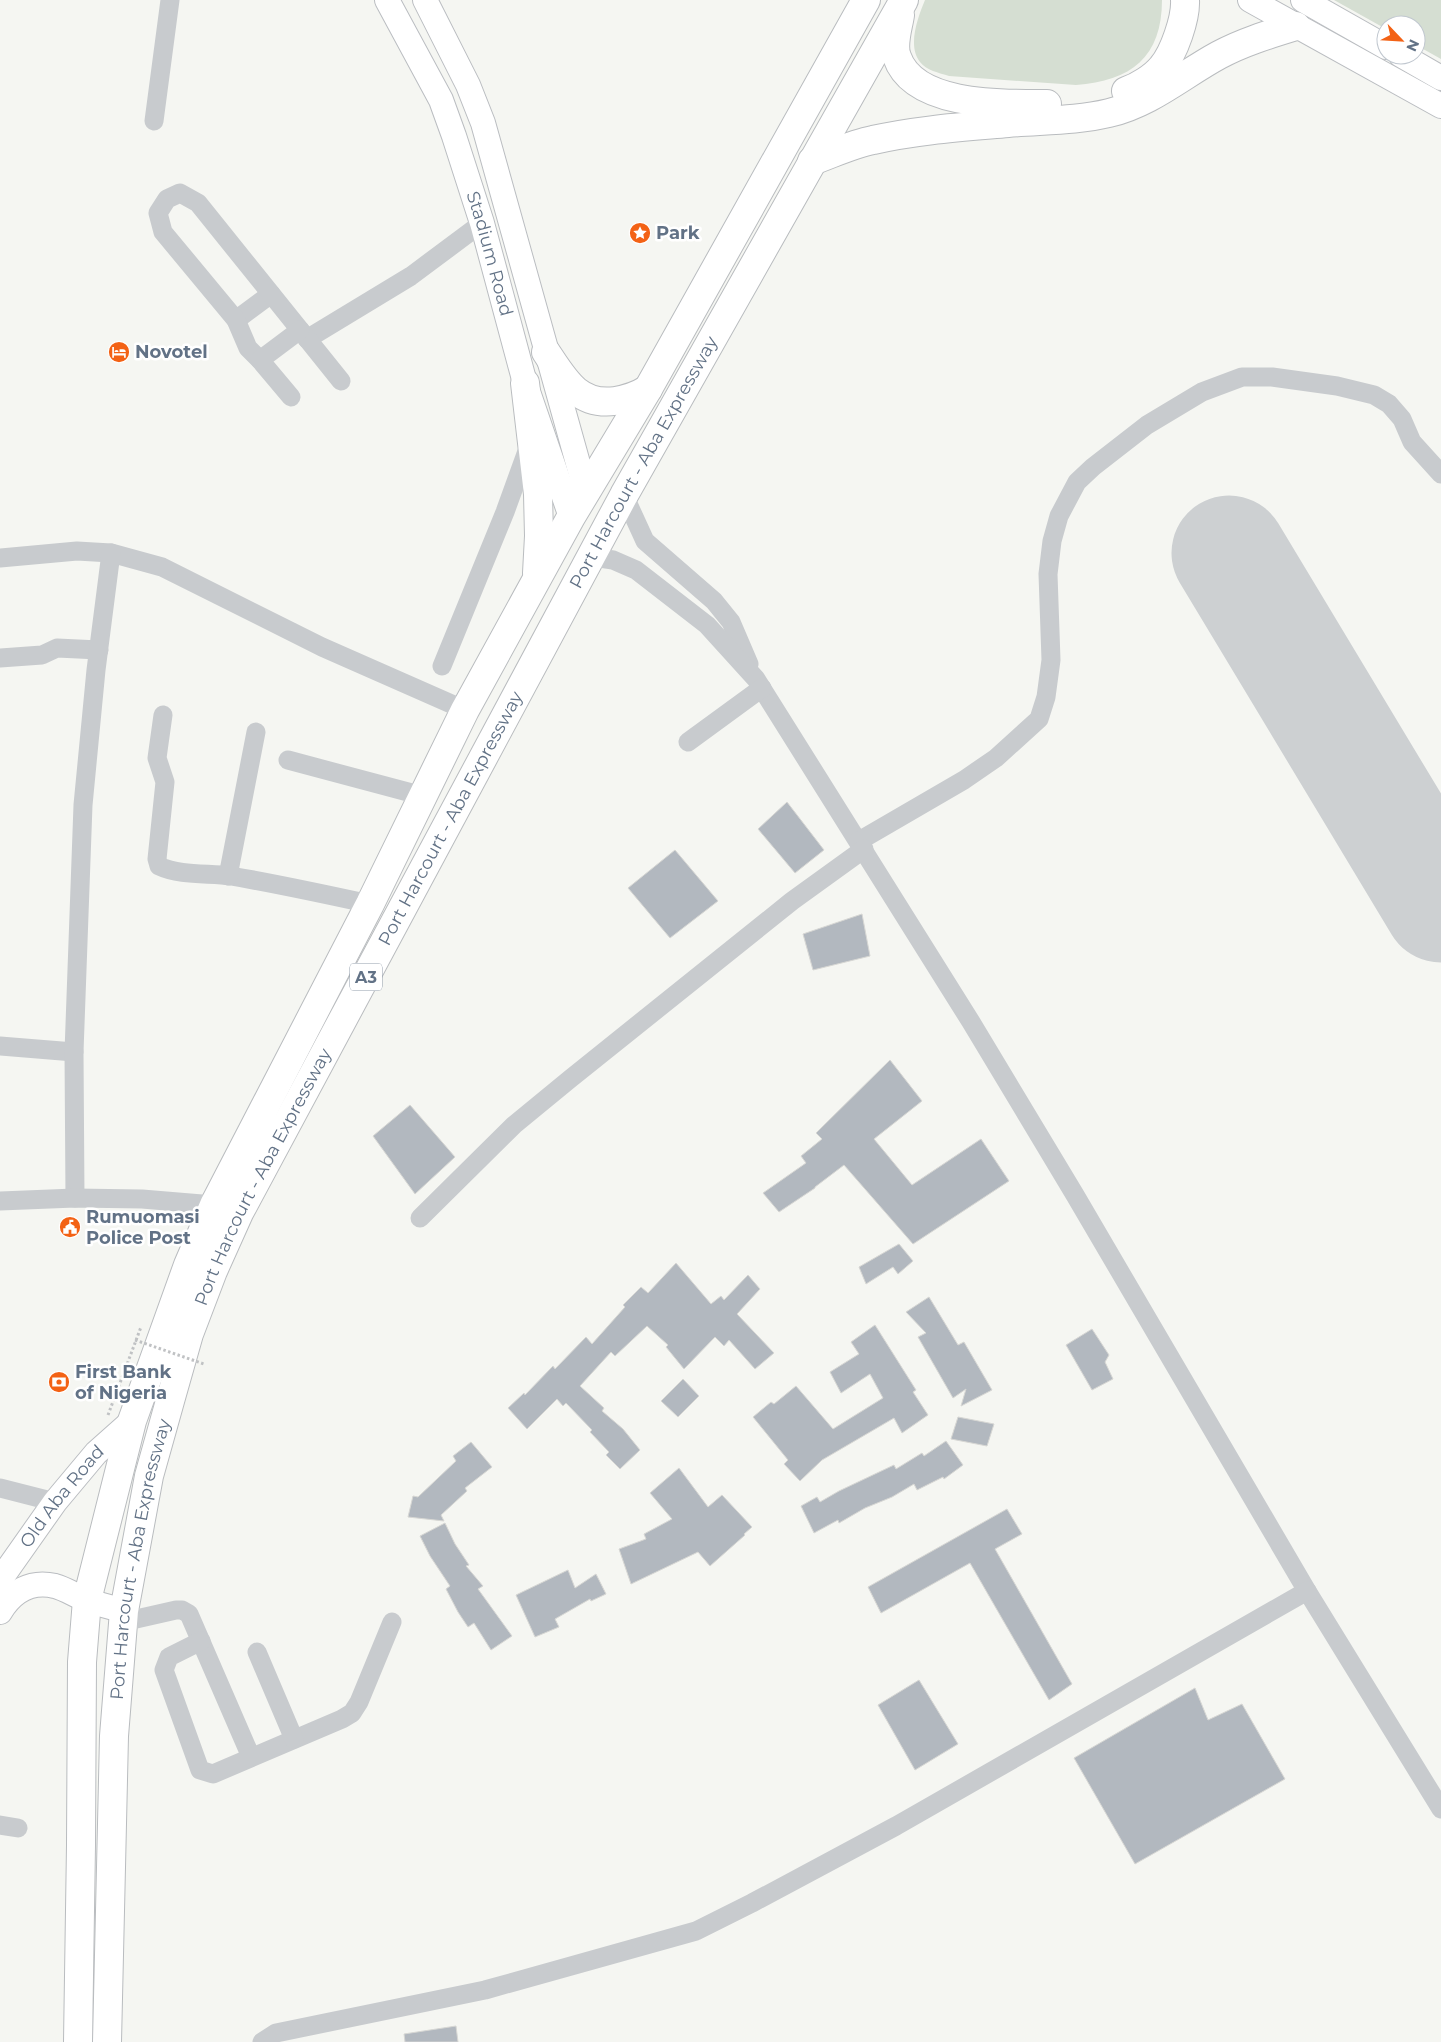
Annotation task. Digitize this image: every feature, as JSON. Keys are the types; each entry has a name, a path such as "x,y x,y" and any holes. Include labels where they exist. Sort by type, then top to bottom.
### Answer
{"highway":[{"name":"Port Harcourt - Aba Expressway","path":"78,2042 82,1662 87,1600 120,1419 214,1206 370,904 465,710 571,516 648,389 866,0"},
{"path":"902,2 895,44 896,57 909,76 930,90 969,100 1026,104 1075,104 1106,99 1134,88 1161,69 1169,58 1178,34 1185,0"},
{"name":"Port Harcourt - Aba Expressway","path":"106,2042 114,1736 124,1617 149,1476 189,1334 213,1271 239,1213 593,557 624,495 902,2"},
{"path":"812,161 870,140 896,135 1010,122 1085,119 1112,112 1142,102 1219,55 1258,38 1300,13"},
{"path":"546,352 567,383 578,393 591,400 606,402 622,400 638,396 648,389"},
{"path":"525,383 538,494 539,536 536,581"}],"main road":[{"name":"Stadium Road","path":"387,0 441,100 482,223 525,383 571,516"},
{"name":"Stadium Road","path":"425,0 468,85 483,123 586,492"},
{"path":"1250,0 1300,13 1376,43"},
{"path":"1300,13 1441,106"},
{"path":"1418,65 1441,78"},
{"name":"Old Aba Road","path":"0,1580 55,1502 96,1453 120,1419"},
{"path":"0,1612 12,1595 29,1586 44,1584 55,1586 124,1617"}],"street":[{"path":"154,121 170,0"},
{"path":"291,397 248,348 236,320 163,232 158,213 167,199 180,193 198,203 340,381"},
{"path":"260,360 303,334 411,276 482,223"},
{"path":"236,320 271,294"},
{"path":"420,1218 514,1125 861,845 996,758 1039,719 1046,697 1051,660 1048,574 1052,541 1058,516 1077,482 1093,467 1148,425 1202,392 1242,377 1272,377 1337,386 1374,395 1389,404 1402,419 1412,442 1441,474"},
{"path":"442,666 504,512 531,439"},
{"path":"624,495 645,541 714,601 731,622 759,684 976,1030 1307,1591 1441,1809"},
{"path":"0,558 77,551 111,553 162,567 322,648 465,710"},
{"path":"75,1198 74,1052 83,805 111,553"},
{"path":"593,557 613,560 636,570 707,625 759,684"},
{"path":"0,658 42,655 57,648 99,650"},
{"path":"688,742 759,684"},
{"path":"163,715 157,758 164,782 156,859 159,866 171,870 228,876 296,888 370,904"},
{"path":"228,876 256,732"},
{"path":"288,760 423,796"},
{"path":"0,1046 74,1052"},
{"path":"0,1201 75,1198 142,1199 214,1206"},
{"path":"0,1488 55,1502"},
{"path":"262,2042 276,2033 485,1990 696,1931 896,1826 1307,1591"},
{"path":"124,1617 176,1610 182,1610 189,1614 251,1757"},
{"path":"201,1642 169,1657 165,1663 164,1670 200,1770 213,1774 342,1719 352,1712 359,1702 392,1622"},
{"path":"257,1652 294,1739"}],"path":[{"path":"120,1419 135,1340 204,1364"}],"shaded area":[{"path":"925,0 1162,0 1161,20 1156,37 1149,51 1140,62 1113,78 1095,83 1076,85 949,76 929,69 920,62 914,48 915,31"},
{"path":"1334,0 1441,0 1441,59 1426,51 1426,15 1376,15 1376,23"}],"building":[{"path":"787,802 824,850 795,873 758,829"},
{"path":"675,850 718,901 670,938 628,888"},
{"path":"862,914 870,956 813,970 803,934"},
{"path":"890,1060 922,1101 874,1139 912,1185 981,1139 1009,1181 913,1244 844,1165 815,1188 779,1212 763,1193 806,1163 801,1156 822,1139 816,1133"},
{"path":"410,1105 455,1157 415,1194 373,1136"},
{"path":"899,1244 913,1261 898,1274 893,1267 866,1284 859,1267"},
{"path":"676,1263 711,1304 721,1296 724,1300 748,1275 760,1289 737,1314 774,1353 755,1369 729,1340 724,1346 715,1337 684,1369 666,1347 668,1345 647,1326 615,1356 611,1352 580,1386 604,1408 602,1411 623,1429 640,1450 620,1469 606,1455 609,1452 590,1432 592,1430 566,1403 563,1406 557,1399 527,1429 508,1408 524,1393 525,1395 553,1366 555,1369 586,1337 592,1344 625,1307 623,1305 641,1287 648,1293"},
{"path":"929,1297 958,1345 964,1342 992,1390 961,1406 966,1389 953,1398 918,1337 926,1333 906,1312"},
{"path":"875,1325 916,1390 913,1392 928,1415 902,1433 894,1418 822,1460 800,1481 784,1464 788,1460 753,1417 771,1402 774,1404 796,1386 833,1429 883,1398 870,1374 841,1393 830,1372 859,1354 851,1342"},
{"path":"1092,1329 1109,1355 1105,1362 1113,1379 1092,1390 1066,1345"},
{"path":"683,1379 699,1396 678,1417 661,1401"},
{"path":"958,1417 994,1424 987,1446 951,1439"},
{"path":"946,1441 963,1465 944,1479 943,1477 917,1490 914,1484 839,1523 838,1520 814,1533 801,1506 817,1497 820,1502 894,1465 896,1469 922,1453 924,1456"},
{"path":"471,1442 492,1467 465,1488 467,1491 441,1515 444,1521 408,1517 413,1496 418,1497 456,1461 453,1456"},
{"path":"679,1468 708,1507 722,1495 752,1527 710,1566 698,1552 631,1584 619,1549 646,1539 644,1534 672,1519 650,1493"},
{"path":"1007,1509 1022,1534 995,1549 1072,1684 1049,1700 970,1563 881,1613 868,1587"},
{"path":"445,1523 455,1544 469,1565 466,1566 483,1586 478,1589 512,1636 491,1650 474,1623 468,1627 458,1612 446,1589 450,1586 430,1556 420,1536"},
{"path":"568,1570 575,1588 596,1574 606,1594 591,1601 590,1599 555,1619 559,1627 535,1637 516,1595"},
{"path":"919,1680 958,1744 915,1770 878,1705"},
{"path":"1195,1688 1208,1720 1242,1704 1285,1779 1135,1864 1074,1758"},
{"path":"456,2026 458,2042 405,2042 404,2034"}],"runway":[{"path":"1229,553 1441,905"}],"place":[{"name":"Park","path":"640,233"},
{"name":"Novotel","path":"119,352"},
{"name":"Rumuomasi Police Post","path":"70,1227"},
{"name":"First Bank of Nigeria","path":"59,1382"}]}
